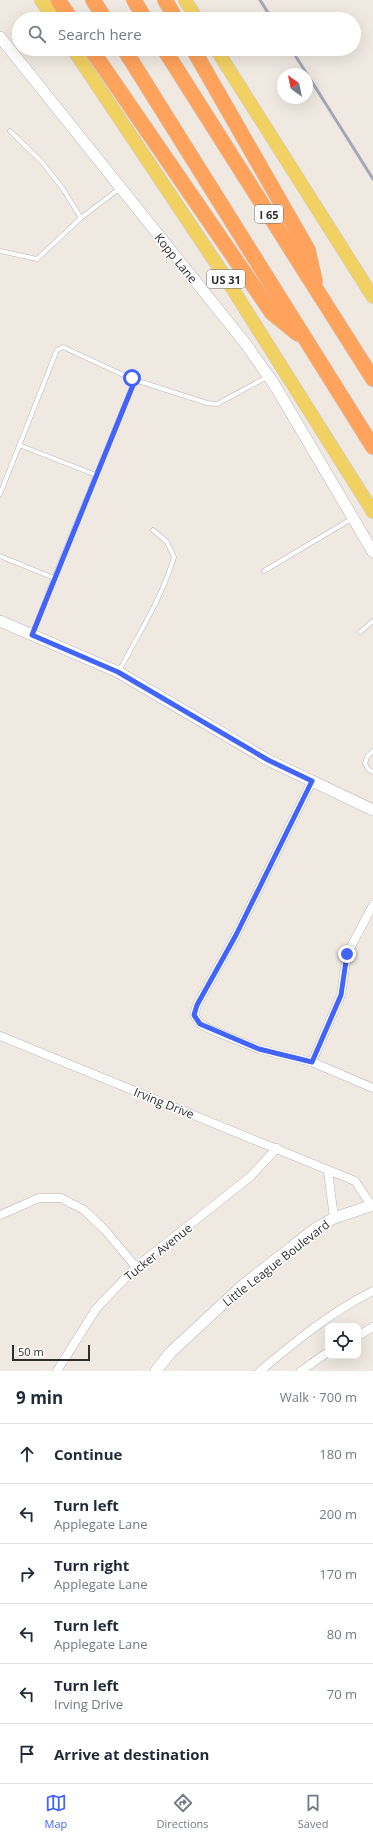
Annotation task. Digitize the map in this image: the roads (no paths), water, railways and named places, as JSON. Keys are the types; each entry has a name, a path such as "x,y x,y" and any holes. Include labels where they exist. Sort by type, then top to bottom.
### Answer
{"highway":[{"path":"58,0 66,12"},
{"path":"93,0 101,12"},
{"path":"134,0 141,12"},
{"path":"164,0 172,12"},
{"path":"97,56 272,313 307,342"},
{"path":"128,56 373,447"},
{"name":"I 65","path":"168,56 373,379"},
{"path":"197,56 308,250 316,289"}],"main road":[{"path":"41,0 49,12"},
{"path":"185,0 193,12"},
{"name":"US 31","path":"79,56 222,272 373,512"},
{"path":"220,56 373,297"}],"street":[{"name":"Kopp Lane","path":"0,37 12,52"},
{"name":"Kopp Lane","path":"15,56 245,343 268,377 373,552"},
{"path":"0,620 118,672 268,760 373,810"},
{"path":"312,781 236,935 197,1005 194,1015 200,1024 209,1029 259,1049 312,1062 373,1088"},
{"path":"312,1062 341,995 347,954 373,905"},
{"name":"Irving Drive","path":"0,1036 355,1181 372,1205"},
{"name":"Tucker Avenue","path":"57,1371 96,1309 136,1267 250,1177 277,1148"},
{"path":"328,1171 334,1218"},
{"path":"0,1215 39,1198 61,1198 84,1210 105,1230 136,1267"},
{"name":"Little League Boulevard","path":"156,1371 170,1353 242,1286 316,1228 334,1218 372,1205"},
{"path":"261,1371 314,1327 346,1304 373,1291"},
{"path":"361,1334 373,1327"},
{"path":"301,1371 325,1354"}],"lane":[{"path":"10,131 42,162 63,188 81,218"},
{"path":"0,251 37,259 81,218 120,188"},
{"path":"0,494 57,350 64,347 132,378 207,403 217,404 268,377"},
{"path":"32,635 133,385 132,378"},
{"path":"19,445 96,475"},
{"path":"264,571 353,518"},
{"path":"118,672 147,622 169,576 174,557 167,542 153,530"},
{"path":"0,556 54,578"},
{"path":"360,632 373,621"},
{"path":"373,752 367,757 365,764 369,770 373,772"}],"railway":[{"path":"260,0 268,12"},
{"path":"295,56 303,68"},
{"path":"313,84 373,179"}]}
